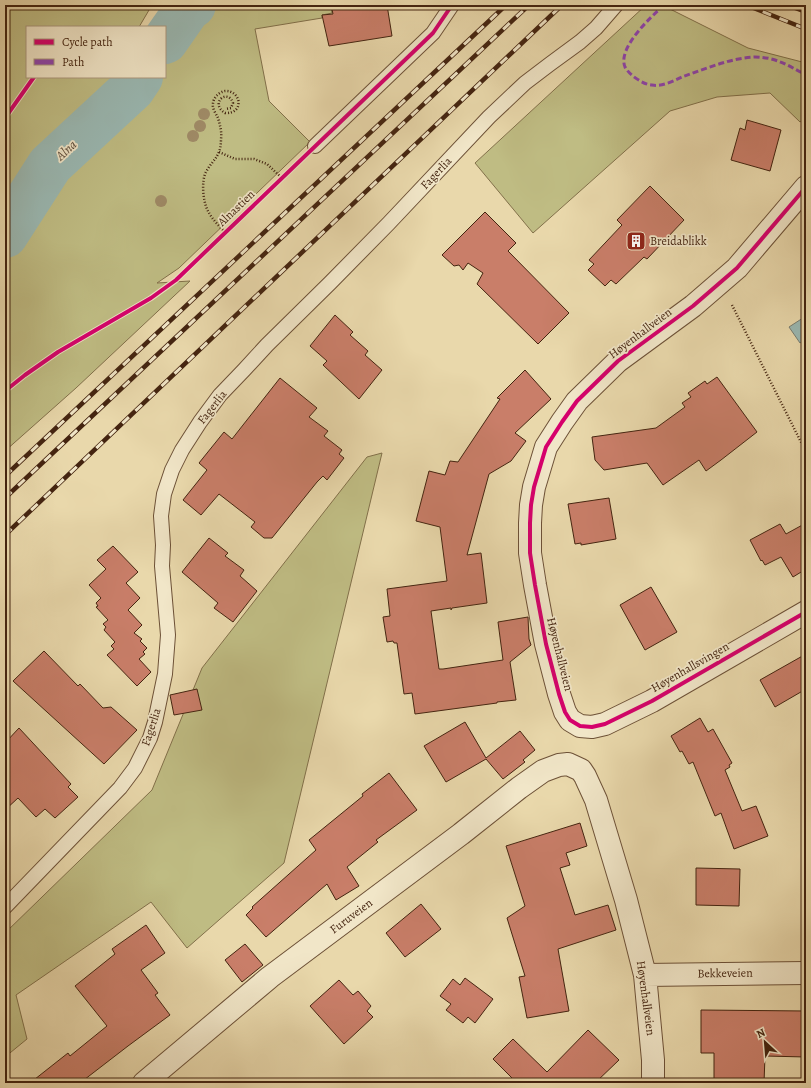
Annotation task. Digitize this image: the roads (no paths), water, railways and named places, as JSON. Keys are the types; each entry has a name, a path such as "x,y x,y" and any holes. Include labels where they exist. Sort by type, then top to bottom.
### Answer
{"street":[{"name":"Høyenhallveien","path":"580,726 570,720 559,694 546,644 534,584 530,553 531,505 534,487 546,447 577,401 618,361 694,306 721,283 737,268 806,187"},
{"name":"Høyenhallsvingen","path":"580,726 592,727 605,724 652,701 806,612"},
{"name":"Høyenhallveien","path":"568,764 581,770 596,800 626,900 645,975 653,1060 653,1083"},
{"name":"Furuveien","path":"144,1083 270,976 454,839 519,788 543,771 568,764"},
{"name":"Bekkeveien","path":"645,975 806,973"}],"lane":[{"path":"314,146 433,33 452,5"},
{"name":"Fagerlia","path":"5,907 120,788 135,768 150,738 155,722 164,674 168,635 162,566 163,545 161,516 164,494 172,470 182,450 200,422 220,395 267,345 384,228 489,117 525,83 580,42 596,28 616,5"}],"water":[{"path":"806,316 806,339 800,343 789,327"}],"waterway":[{"name":"Alna","path":"166,40 188,8 193,5"},
{"name":"Alna","path":"5,235 50,165 132,89 139,78"}],"railway":[{"path":"5,476 506,5"},
{"path":"5,498 529,5"},
{"path":"5,535 562,5"},
{"path":"746,5 806,29"},
{"path":"787,5 806,12"}],"place":[{"name":"Breidablikk","path":"636,241"}]}
